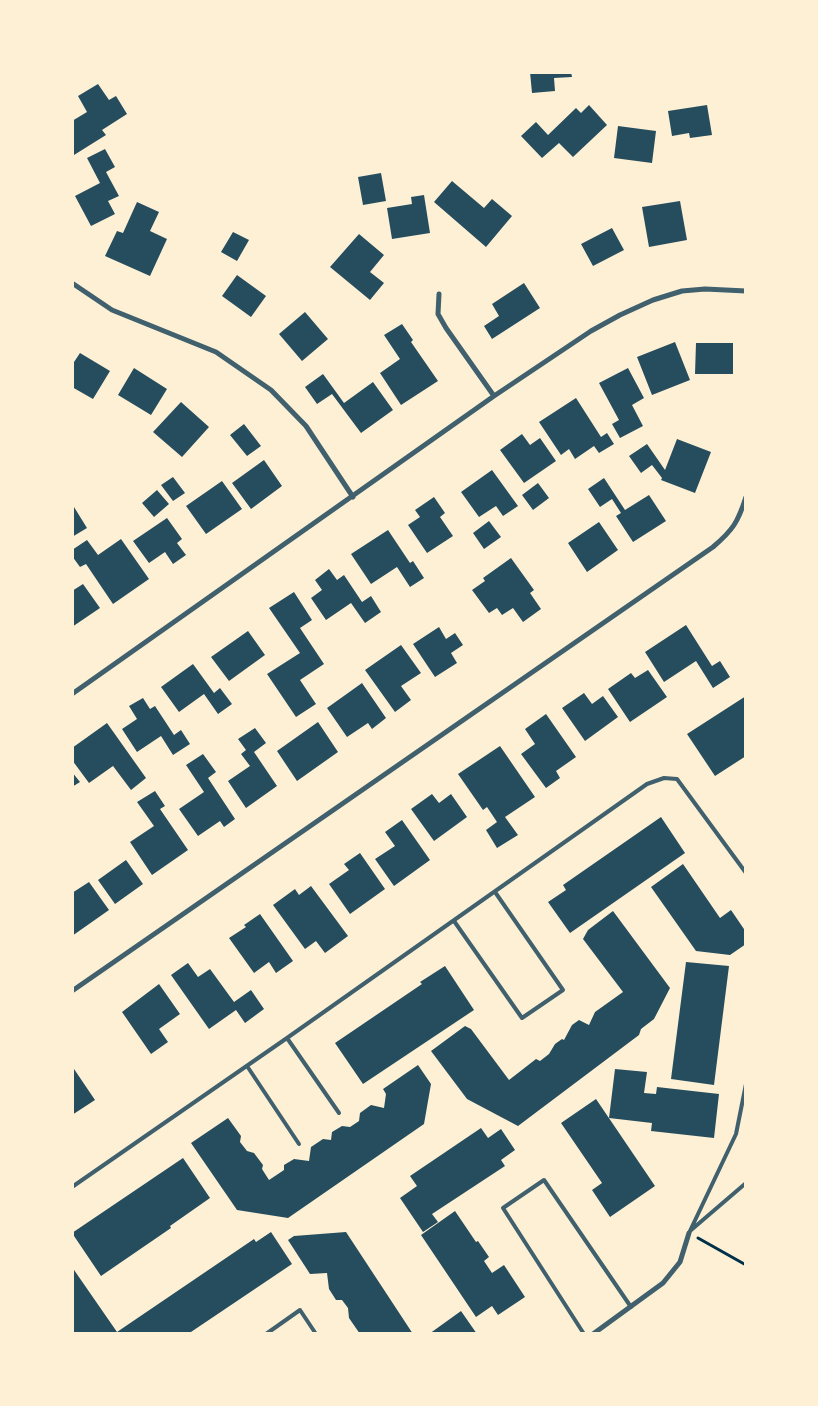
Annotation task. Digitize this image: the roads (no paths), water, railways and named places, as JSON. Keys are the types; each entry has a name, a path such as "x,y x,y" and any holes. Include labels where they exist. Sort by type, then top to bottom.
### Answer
{"street":[{"path":"72,283 112,310 216,352 271,390 306,426 353,498"},
{"path":"72,694 353,498 494,396 591,331 653,300 682,291 705,289 746,291"},
{"path":"439,294 438,314 494,396"},
{"path":"72,991 713,547 730,533 740,515 746,497"},
{"path":"593,1334 664,1283 680,1262 689,1233"}],"lane":[{"path":"72,1187 454,921 646,784 664,778 677,780 746,873"},
{"path":"454,921 522,1018 563,990 495,892"},
{"path":"287,1038 339,1113"},
{"path":"247,1066 299,1144"},
{"path":"689,1233 736,1134 746,1084"},
{"path":"584,1334 503,1208 544,1180 632,1307"},
{"path":"689,1233 746,1183"},
{"path":"266,1334 300,1310 316,1334"}]}
